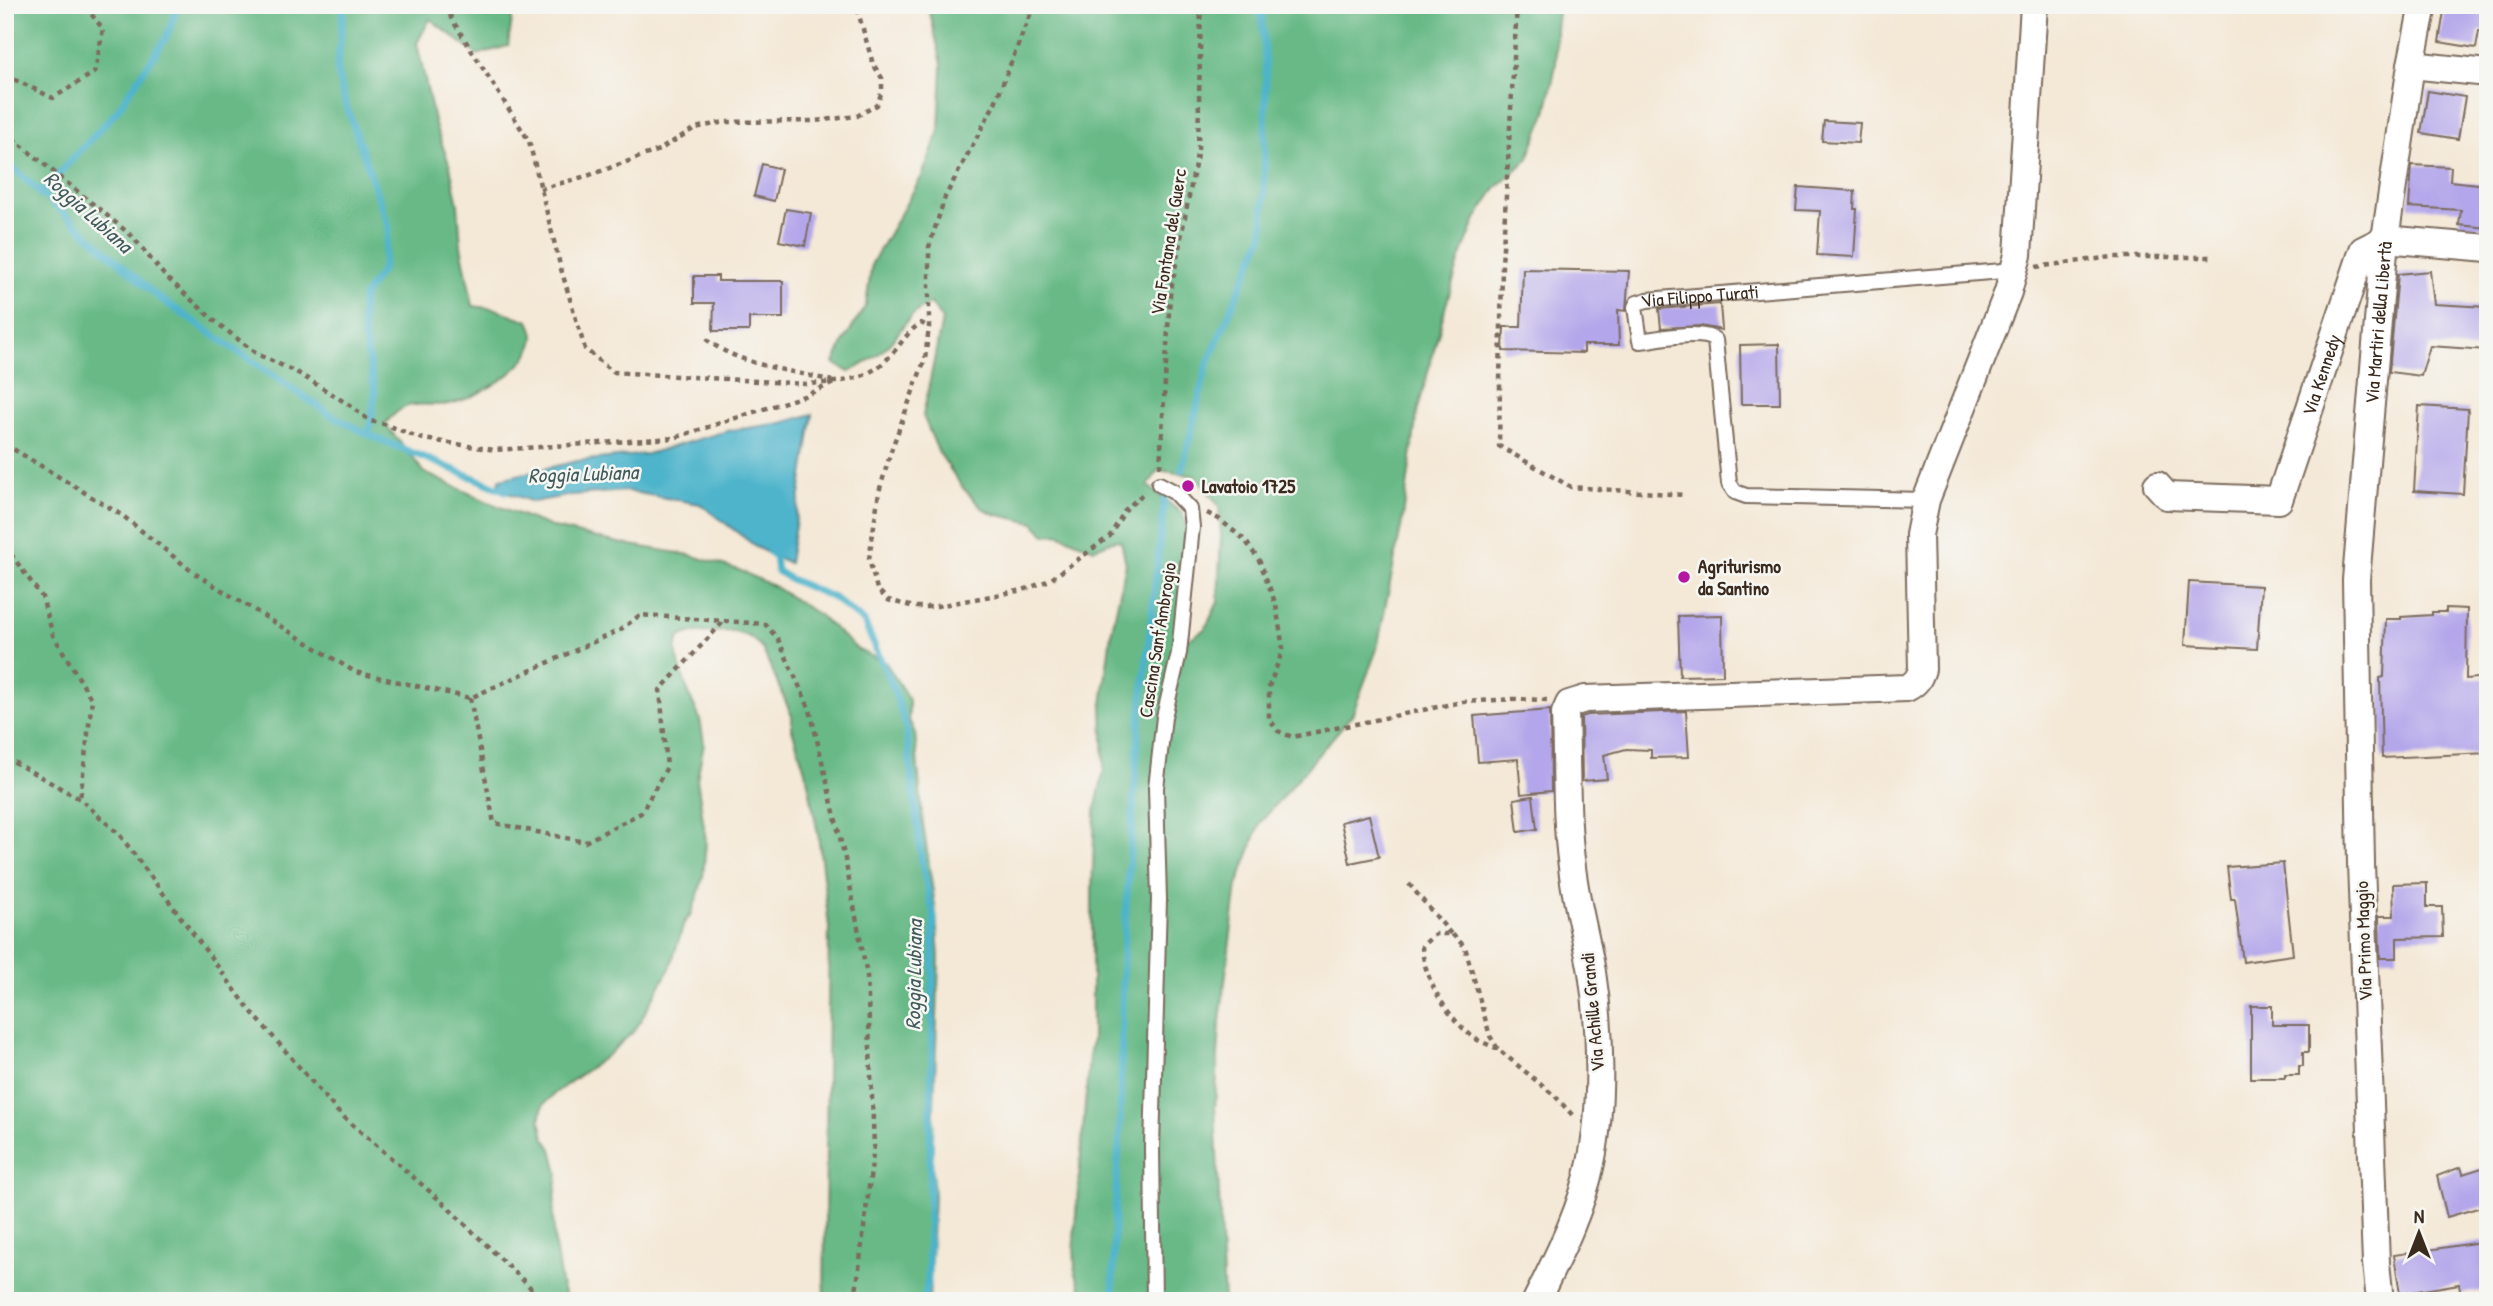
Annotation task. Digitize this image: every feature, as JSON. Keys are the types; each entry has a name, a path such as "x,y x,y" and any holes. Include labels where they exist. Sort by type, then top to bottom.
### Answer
{"street":[{"path":"1567,709 1585,699 1907,688 1914,684 1922,669 1919,535 1926,500 2008,292 2018,255 2034,5"},
{"name":"Via Martiri della Libertà","path":"2356,580 2385,239 2411,65 2423,5"},
{"path":"2411,65 2488,73"},
{"path":"2385,239 2488,248"},
{"name":"Via Kennedy","path":"2157,485 2167,496 2279,500 2363,250 2385,239"},
{"name":"Via Primo Maggio","path":"2356,580 2361,878 2376,1263 2380,1301"},
{"name":"Via Achille Grandi","path":"1536,1301 1578,1212 1594,1140 1598,1059 1595,1010 1592,974 1572,867 1567,709"}],"lane":[{"name":"Via Filippo Turati","path":"1926,500 1746,496 1735,492 1729,483 1715,340 1698,335 1640,341 1635,307 1637,303 1647,300 2015,270"},
{"path":"1159,484 1174,492 1190,509"},
{"name":"Cascina Sant'Ambrogio","path":"1154,1301 1152,1148 1159,900 1156,788 1164,717 1179,653 1192,527 1190,509"}],"path":[{"path":"5,75 52,99 95,72 103,29 84,5"},
{"path":"448,5 451,18 529,141 561,269 585,349 613,372 806,384 836,382 866,376 889,358 913,328 921,323 929,327"},
{"path":"540,189 590,175 659,150 695,128 724,122 815,121 857,116 877,105 882,92 882,78 873,64 856,5"},
{"path":"1028,5 1030,15 995,103 945,197 929,247 929,327 925,359 892,448 877,503 869,559 877,589 888,600 914,607 932,607 1023,590 1050,580 1110,536 1125,510 1149,487 1159,484"},
{"name":"Via Fontana del Guerc","path":"1159,484 1170,295 1198,149 1201,5"},
{"path":"1517,5 1502,265 1500,446 1571,486 1684,495"},
{"path":"5,132 132,236 164,275 217,323 257,354 298,373 370,421 422,439 495,450 674,438 804,396 836,382"},
{"path":"2015,270 2112,257 2213,257"},
{"path":"706,339 719,350 836,382"},
{"path":"5,444 124,516 194,573 355,672 470,698 620,630 640,615 765,624 778,639 810,710 845,859 867,975 874,1146 855,1301"},
{"path":"1190,509 1202,510 1219,519 1245,540 1260,562 1276,605 1283,649 1269,687 1269,718 1278,731 1292,737 1462,702 1514,699 1560,701 1567,709"},
{"path":"5,546 42,597 53,635 92,700 80,799"},
{"path":"470,698 494,823 585,842 641,813 667,767 660,690 725,620"},
{"path":"5,757 80,799 119,834 250,1010 338,1112 442,1202 530,1287 537,1301"},
{"path":"1409,884 1465,947 1490,1036 1498,1049"},
{"path":"1452,934 1435,934 1422,946 1422,962 1439,1000 1473,1037 1498,1049 1556,1097 1594,1140"},
{"path":"512,1301 533,1294"}],"green space":[{"path":"5,5 514,5 508,46 477,55 430,19 417,43 435,125 450,166 458,205 461,246 473,306 496,309 529,321 534,334 531,347 525,359 515,369 477,394 443,405 410,406 394,414 385,424 425,473 488,502 554,528 690,555 739,570 773,586 819,615 858,650 886,663 909,700 909,720 915,733 939,958 929,1301 824,1301 829,927 818,834 807,777 792,729 792,716 763,650 748,636 731,631 690,633 679,637 676,651 688,692 700,719 704,743 697,779 706,841 703,877 698,895 691,914 684,923 670,968 635,1030 609,1054 555,1093 543,1105 540,1120 558,1173 553,1216 555,1246 562,1289 569,1301 5,1301"},
{"path":"928,5 1559,5 1556,64 1546,113 1527,160 1496,188 1476,219 1446,305 1417,413 1403,517 1377,649 1352,715 1260,823 1237,886 1220,1021 1215,1108 1224,1301 1085,1301 1075,1271 1074,1238 1092,1040 1095,811 1104,769 1102,705 1111,634 1126,564 1121,541 1115,540 1094,549 1058,534 1045,535 1034,523 994,514 982,508 963,488 938,451 923,416 942,320 931,303 912,315 886,347 866,363 849,372 834,363 866,305 872,263 922,176 939,131 942,64","holes":["1158,470 1196,476 1219,506 1221,536 1218,602 1205,629 1187,639 1186,526 1183,514 1148,486"]}],"water":[{"path":"813,414 789,563 759,549 700,504 626,491 572,495 533,502 497,489 500,479 577,461 647,454 727,431 782,423"}],"building":[{"path":"2445,5 2486,5 2488,32 2479,31 2476,48 2439,42"},
{"path":"2428,91 2465,97 2458,139 2421,133"},
{"path":"1824,121 1860,123 1858,143 1822,141"},
{"path":"762,164 781,169 774,201 754,196"},
{"path":"2412,165 2451,167 2450,181 2488,185 2488,228 2459,225 2461,210 2409,207"},
{"path":"1798,187 1855,191 1854,209 1857,209 1854,257 1817,255 1820,211 1796,210"},
{"path":"786,209 811,213 805,246 779,241"},
{"path":"1523,269 1629,271 1626,311 1618,310 1619,345 1584,345 1584,353 1503,351 1504,327 1521,327"},
{"path":"2430,271 2434,304 2488,307 2487,350 2430,346 2421,376 2389,372 2398,274"},
{"path":"694,276 718,276 718,281 783,281 783,318 749,318 749,331 713,331 714,303 694,303"},
{"path":"1720,304 1722,330 1700,326 1661,328 1659,309"},
{"path":"1779,344 1780,404 1741,404 1740,345"},
{"path":"2419,406 2468,409 2463,494 2414,491"},
{"path":"2189,582 2261,586 2257,649 2185,645"},
{"path":"2446,608 2467,609 2466,679 2488,677 2488,753 2382,758 2380,678 2384,677 2386,619 2432,615 2432,612 2446,612"},
{"path":"1722,615 1723,675 1680,676 1678,616"},
{"path":"1550,710 1551,791 1521,794 1518,759 1478,762 1474,716"},
{"path":"1686,711 1689,757 1651,758 1651,750 1626,749 1604,755 1607,779 1582,781 1581,717"},
{"path":"1533,796 1537,829 1518,832 1514,799"},
{"path":"1369,815 1379,857 1350,863 1341,822"},
{"path":"2283,863 2293,955 2243,962 2235,899 2231,899 2227,867"},
{"path":"2427,883 2427,907 2442,907 2443,937 2397,938 2397,958 2380,958 2379,916 2394,916 2393,884"},
{"path":"2251,1006 2272,1006 2272,1025 2309,1025 2309,1052 2303,1052 2303,1066 2299,1066 2299,1075 2285,1075 2285,1078 2251,1078"},
{"path":"2488,1166 2488,1205 2447,1217 2437,1176 2461,1167 2463,1174"},
{"path":"2488,1241 2488,1290 2461,1294 2459,1284 2400,1294 2394,1255"}],"waterway":[{"path":"40,194 116,112 167,36 178,5"},
{"path":"344,5 337,68 343,96 389,228 382,270 363,297 362,325 375,392 369,435"},
{"path":"1182,470 1207,365 1263,235 1266,76 1261,5"},
{"name":"Roggia Lubiana","path":"5,161 158,297 331,415 369,435 506,491"},
{"path":"1113,1301 1114,1223 1120,1131 1123,952 1139,727 1165,496"},
{"name":"Roggia Lubiana","path":"770,552 775,557 777,571 834,598 864,622 894,690 906,727 922,863 934,917 928,1279 924,1301"}],"place":[{"name":"Lavatoio 1725","path":"1188,486"},
{"name":"Agriturismo da Santino","path":"1684,577"}]}
